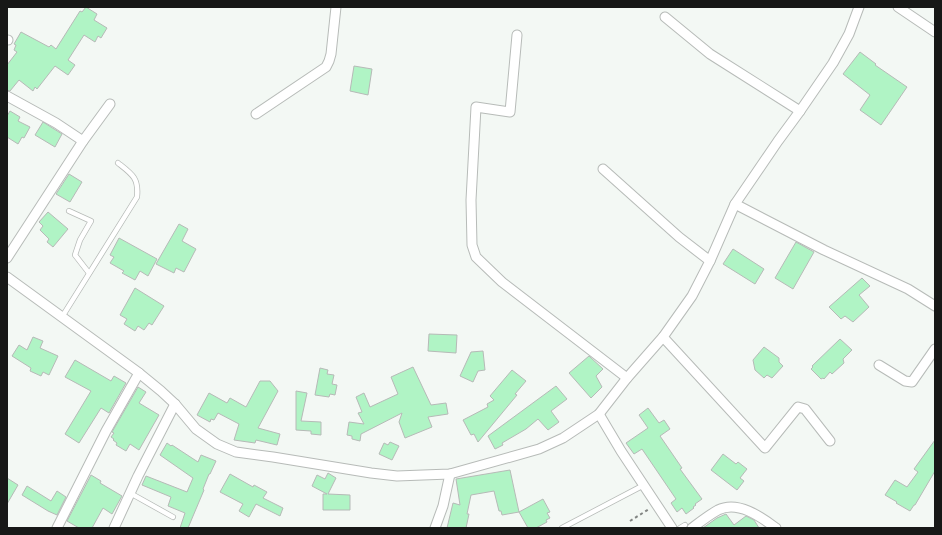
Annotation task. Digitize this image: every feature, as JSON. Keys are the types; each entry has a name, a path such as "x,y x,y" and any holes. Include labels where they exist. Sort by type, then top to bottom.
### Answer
{"street":[{"path":"256,114 326,66 331,54 336,7"},
{"path":"7,277 139,373 175,404 196,429 217,444 236,452 397,476 450,474 539,449 563,438 599,414 663,336 692,296 710,261 735,204 778,140 833,63 848,34 859,7"},
{"path":"898,7 935,32"},
{"path":"665,17 710,54 800,111"},
{"path":"517,35 510,112 476,107 471,200 472,245 476,257 502,282 627,378"},
{"path":"7,96 56,123 83,141"},
{"path":"7,258 83,141 110,104"},
{"path":"603,169 679,237 710,261"},
{"path":"735,204 824,250 908,289 935,306"},
{"path":"663,336 765,448 798,407 805,409 830,441"},
{"path":"879,365 905,381 912,382 935,349"},
{"path":"57,528 106,432 139,373"},
{"path":"114,528 175,404"},
{"path":"599,414 672,528"},
{"path":"435,528 443,506 450,474"},
{"path":"688,526 719,509 729,507 746,509 776,528"}],"lane":[{"path":"62,317 137,197 138,187 134,176 118,162"},
{"path":"69,211 91,222 80,240 75,256 90,273"},
{"path":"562,528 644,485"},
{"path":"130,493 173,517"},
{"path":"680,528 688,526"}],"path":[{"path":"630,521 657,504"}],"building":[{"path":"86,7 97,14 94,20 107,28 101,38 98,36 95,42 84,35 68,60 75,65 68,75 55,66 37,89 35,87 33,91 19,80 10,91 7,90 7,65 17,52 14,50 16,45 14,44 21,32 49,47 51,45 56,49 80,11 82,12"},
{"path":"860,52 876,64 875,65 907,87 881,125 860,110 870,95 843,74"},
{"path":"354,66 372,69 368,95 350,91"},
{"path":"10,111 20,117 18,121 30,127 24,138 22,137 18,144 7,137 7,116"},
{"path":"43,122 62,134 55,147 35,135"},
{"path":"69,174 82,182 70,202 56,194"},
{"path":"48,212 68,229 53,247 47,242 49,239 40,230 43,226 39,222"},
{"path":"179,224 188,229 182,241 196,249 184,272 176,268 174,273 156,264"},
{"path":"119,238 157,259 148,276 140,271 135,280 122,273 124,271 110,263 114,257 110,255"},
{"path":"796,242 814,252 793,289 775,278"},
{"path":"733,249 764,269 755,284 723,264"},
{"path":"862,278 870,286 859,295 869,307 853,322 845,316 841,319 829,307"},
{"path":"135,288 164,306 152,325 149,323 144,330 138,326 135,331 124,324 127,319 120,315"},
{"path":"429,334 457,335 456,353 428,351"},
{"path":"33,337 43,341 40,348 58,356 49,375 43,372 41,376 30,371 31,368 12,356 19,345 27,350"},
{"path":"840,339 852,350 843,359 844,363 832,374 830,372 824,379 821,379 811,369 813,367 812,366"},
{"path":"764,347 779,358 779,362 783,366 772,378 767,375 764,378 755,370 753,360"},
{"path":"483,351 485,370 478,371 473,382 460,376 471,352"},
{"path":"589,356 603,369 596,376 602,387 591,398 569,373"},
{"path":"75,360 111,381 114,376 126,383 109,413 101,408 79,443 65,434 91,391 65,377"},
{"path":"413,367 431,405 446,403 448,414 428,417 432,427 405,438 399,422 402,413 361,434 360,441 352,439 352,436 347,435 349,422 364,424 358,413 362,412 356,397 364,393 370,407 398,394 391,377"},
{"path":"320,368 328,370 327,374 334,375 332,384 337,385 335,395 330,394 329,397 315,395"},
{"path":"512,370 526,381 515,394 517,395 478,442 474,434 471,435 463,420 488,407 487,404 494,400 490,396"},
{"path":"260,381 270,381 278,391 258,428 280,434 277,445 256,440 255,443 234,440 239,424 218,413 214,420 211,419 210,422 197,415 209,393 227,403 230,398 246,407"},
{"path":"556,386 567,399 551,411 559,422 548,430 538,419 526,429 502,443 503,445 495,449 488,436"},
{"path":"138,387 146,392 139,403 159,415 139,450 130,444 126,451 116,445 117,443 111,437 114,433 112,432"},
{"path":"296,391 307,393 301,421 321,422 321,435 311,434 311,431 296,430"},
{"path":"648,408 659,423 664,420 670,429 660,436 682,468 680,469 702,499 686,514 682,508 677,512 671,503 676,499 642,449 634,454 626,443 648,428 639,415"},
{"path":"935,440 935,471 910,511 885,495 895,480 907,487 918,472 914,469"},
{"path":"390,442 399,446 392,460 379,454 384,443 388,445"},
{"path":"167,443 198,462 201,455 216,461 209,474 188,528 180,528 185,513 168,506 171,497 142,485 146,476 187,492 193,478 160,455"},
{"path":"723,454 736,464 738,462 747,469 740,478 744,481 737,490 711,470"},
{"path":"510,470 519,512 502,515 501,511 499,511 494,491 471,495 466,528 447,528 453,503 460,505 456,479"},
{"path":"328,473 336,478 328,494 350,495 350,510 323,510 323,494 327,494 312,486 317,475 325,479"},
{"path":"230,474 253,487 254,485 267,492 263,498 283,508 280,516 256,504 249,517 239,511 243,504 220,492"},
{"path":"91,475 101,481 100,483 122,496 112,514 103,508 92,528 79,528 67,521"},
{"path":"7,478 18,485 7,504"},
{"path":"27,486 51,501 57,491 66,497 57,515 22,495"},
{"path":"543,499 550,512 547,513 550,518 546,520 547,522 536,528 528,528 519,512"},
{"path":"726,514 734,525 746,516 754,520 759,528 703,528 717,518"}]}
